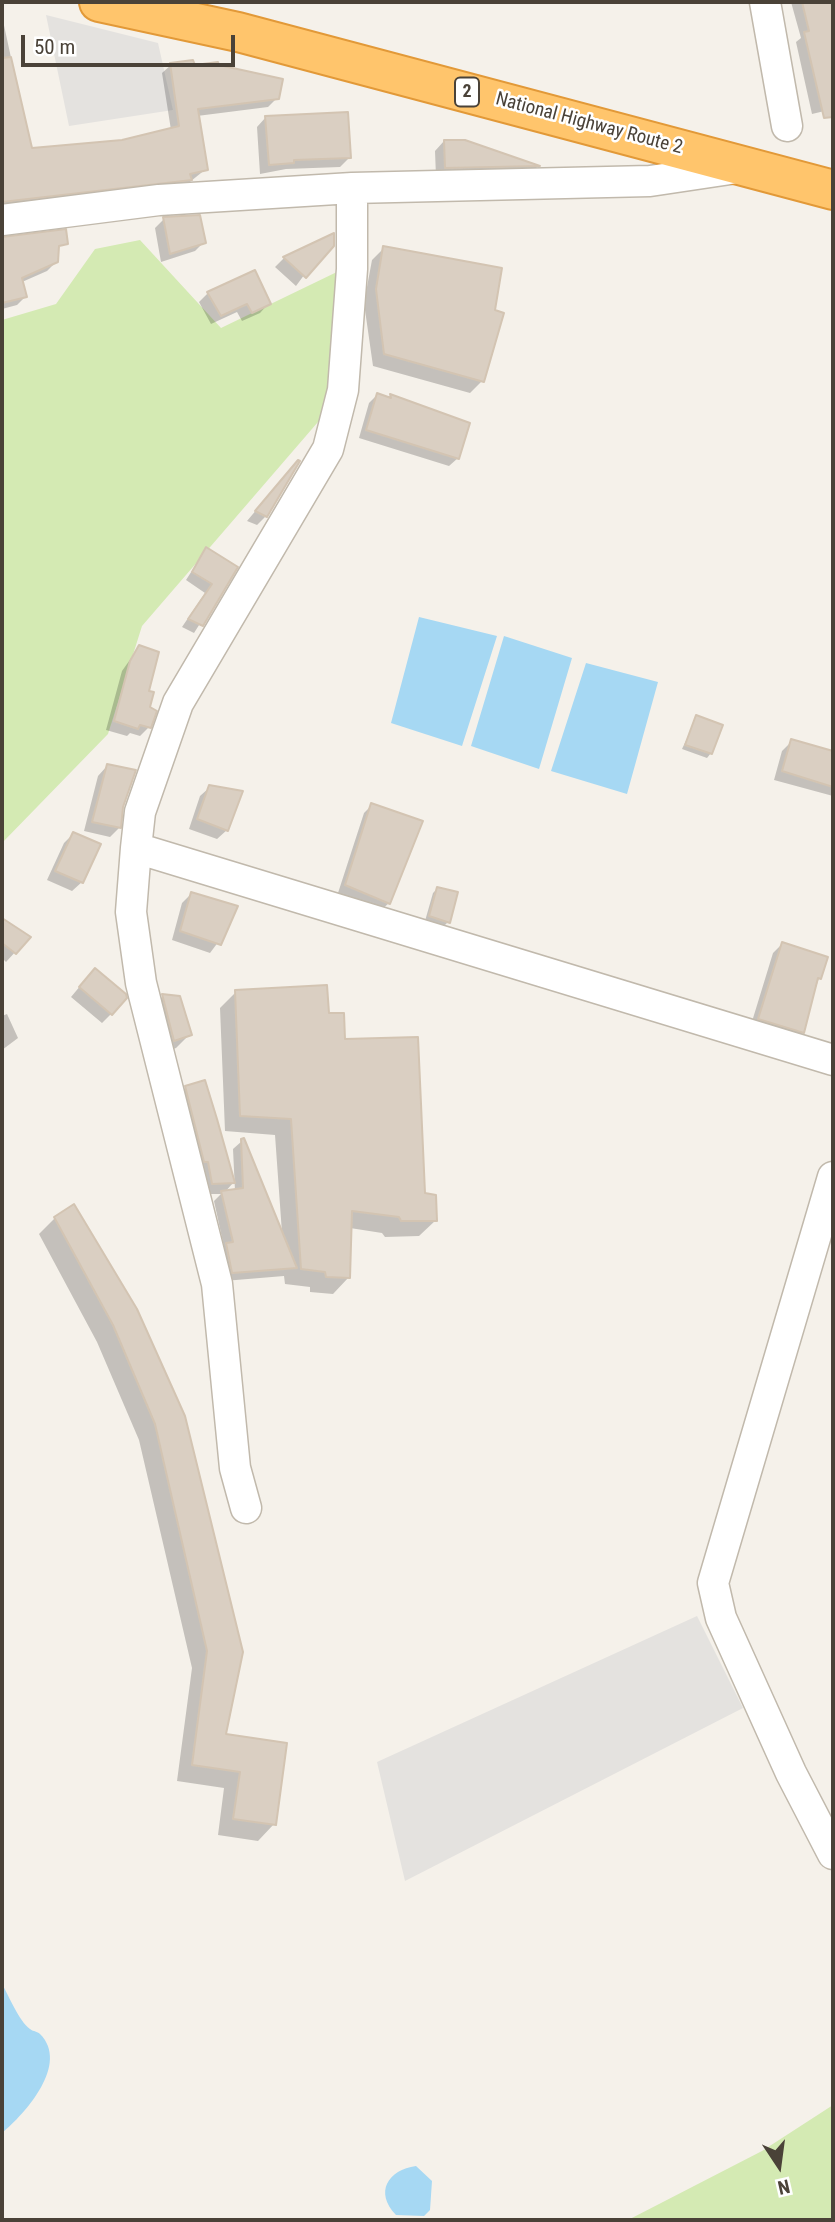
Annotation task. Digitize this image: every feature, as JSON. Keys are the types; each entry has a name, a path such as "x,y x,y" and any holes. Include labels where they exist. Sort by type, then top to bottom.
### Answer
{"highway":[{"name":"National Highway Route 2","path":"99,2 238,32 833,190"}],"street":[{"path":"765,2 791,74 787,126"},
{"path":"2,220 159,200 352,188 650,181 748,166"},
{"path":"246,1508 235,1468 217,1284 141,983 131,912 136,848 139,812 178,703 328,450 343,390 352,269 352,188"},
{"path":"136,848 833,1060"},
{"path":"833,1177 713,1583 721,1618 791,1773 833,1854"}],"green space":[{"path":"140,240 221,328 341,270 324,415 142,626 108,734 2,843 2,320 56,304 95,249"},
{"path":"833,2105 833,2220 628,2220 762,2151"}],"shaded area":[{"path":"46,15 158,43 173,110 69,126"},
{"path":"697,1616 743,1708 405,1881 377,1762"}],"water":[{"path":"419,617 497,636 462,746 391,723"},
{"path":"504,636 572,658 539,769 471,746"},
{"path":"586,663 658,682 627,794 551,771"},
{"path":"2,1984 22,2020 30,2029 40,2034 48,2046 50,2059 41,2088 22,2114 2,2133"},
{"path":"416,2166 432,2181 430,2210 424,2216 396,2215 386,2198 387,2183 398,2172"}],"building":[{"path":"802,2 833,2 833,117 824,118 804,32 809,31"},
{"path":"11,57 32,148 122,140 179,126 170,63 193,60 195,65 218,62 219,65 283,79 279,99 198,109 208,170 190,174 192,180 2,202 2,58"},
{"path":"348,112 351,158 294,160 294,163 269,165 265,116"},
{"path":"444,140 465,140 540,166 445,168"},
{"path":"200,215 206,243 170,254 163,217"},
{"path":"66,229 68,244 59,246 58,262 22,278 27,297 2,303 2,237"},
{"path":"334,233 334,246 306,278 283,257"},
{"path":"383,246 502,268 495,310 504,313 484,382 384,354 376,289"},
{"path":"255,270 271,304 252,313 247,304 221,316 207,292"},
{"path":"377,393 391,398 390,394 470,423 459,459 366,430"},
{"path":"298,460 300,461 267,517 255,511"},
{"path":"206,547 238,567 203,626 188,619 212,584 192,572"},
{"path":"139,645 159,652 149,691 154,692 150,707 157,711 151,728 140,725 138,729 114,721 130,661"},
{"path":"696,715 723,725 712,754 685,745"},
{"path":"791,739 833,751 833,787 782,771"},
{"path":"107,764 136,770 123,807 121,828 92,822"},
{"path":"209,785 243,791 228,831 197,819"},
{"path":"371,803 423,821 390,904 345,885"},
{"path":"73,832 101,844 83,883 55,871"},
{"path":"437,887 458,892 450,923 429,916"},
{"path":"191,892 238,906 221,945 180,931"},
{"path":"2,918 31,937 16,954 2,943"},
{"path":"782,942 828,957 821,979 818,978 804,1033 758,1019"},
{"path":"95,968 126,994 127,998 112,1015 79,987"},
{"path":"327,985 329,1013 344,1013 345,1039 418,1037 425,1193 436,1195 437,1221 401,1221 399,1217 352,1211 350,1278 326,1277 325,1272 301,1269 291,1119 240,1116 235,990"},
{"path":"162,994 180,996 192,1035 174,1041"},
{"path":"205,1080 235,1183 212,1184 208,1162 204,1162 185,1086"},
{"path":"244,1138 297,1268 232,1273 226,1243 233,1242 221,1191 243,1188 241,1139"},
{"path":"74,1204 137,1309 185,1416 243,1652 226,1734 287,1743 276,1825 233,1819 240,1772 192,1765 207,1651 155,1424 113,1325 54,1217"}]}
